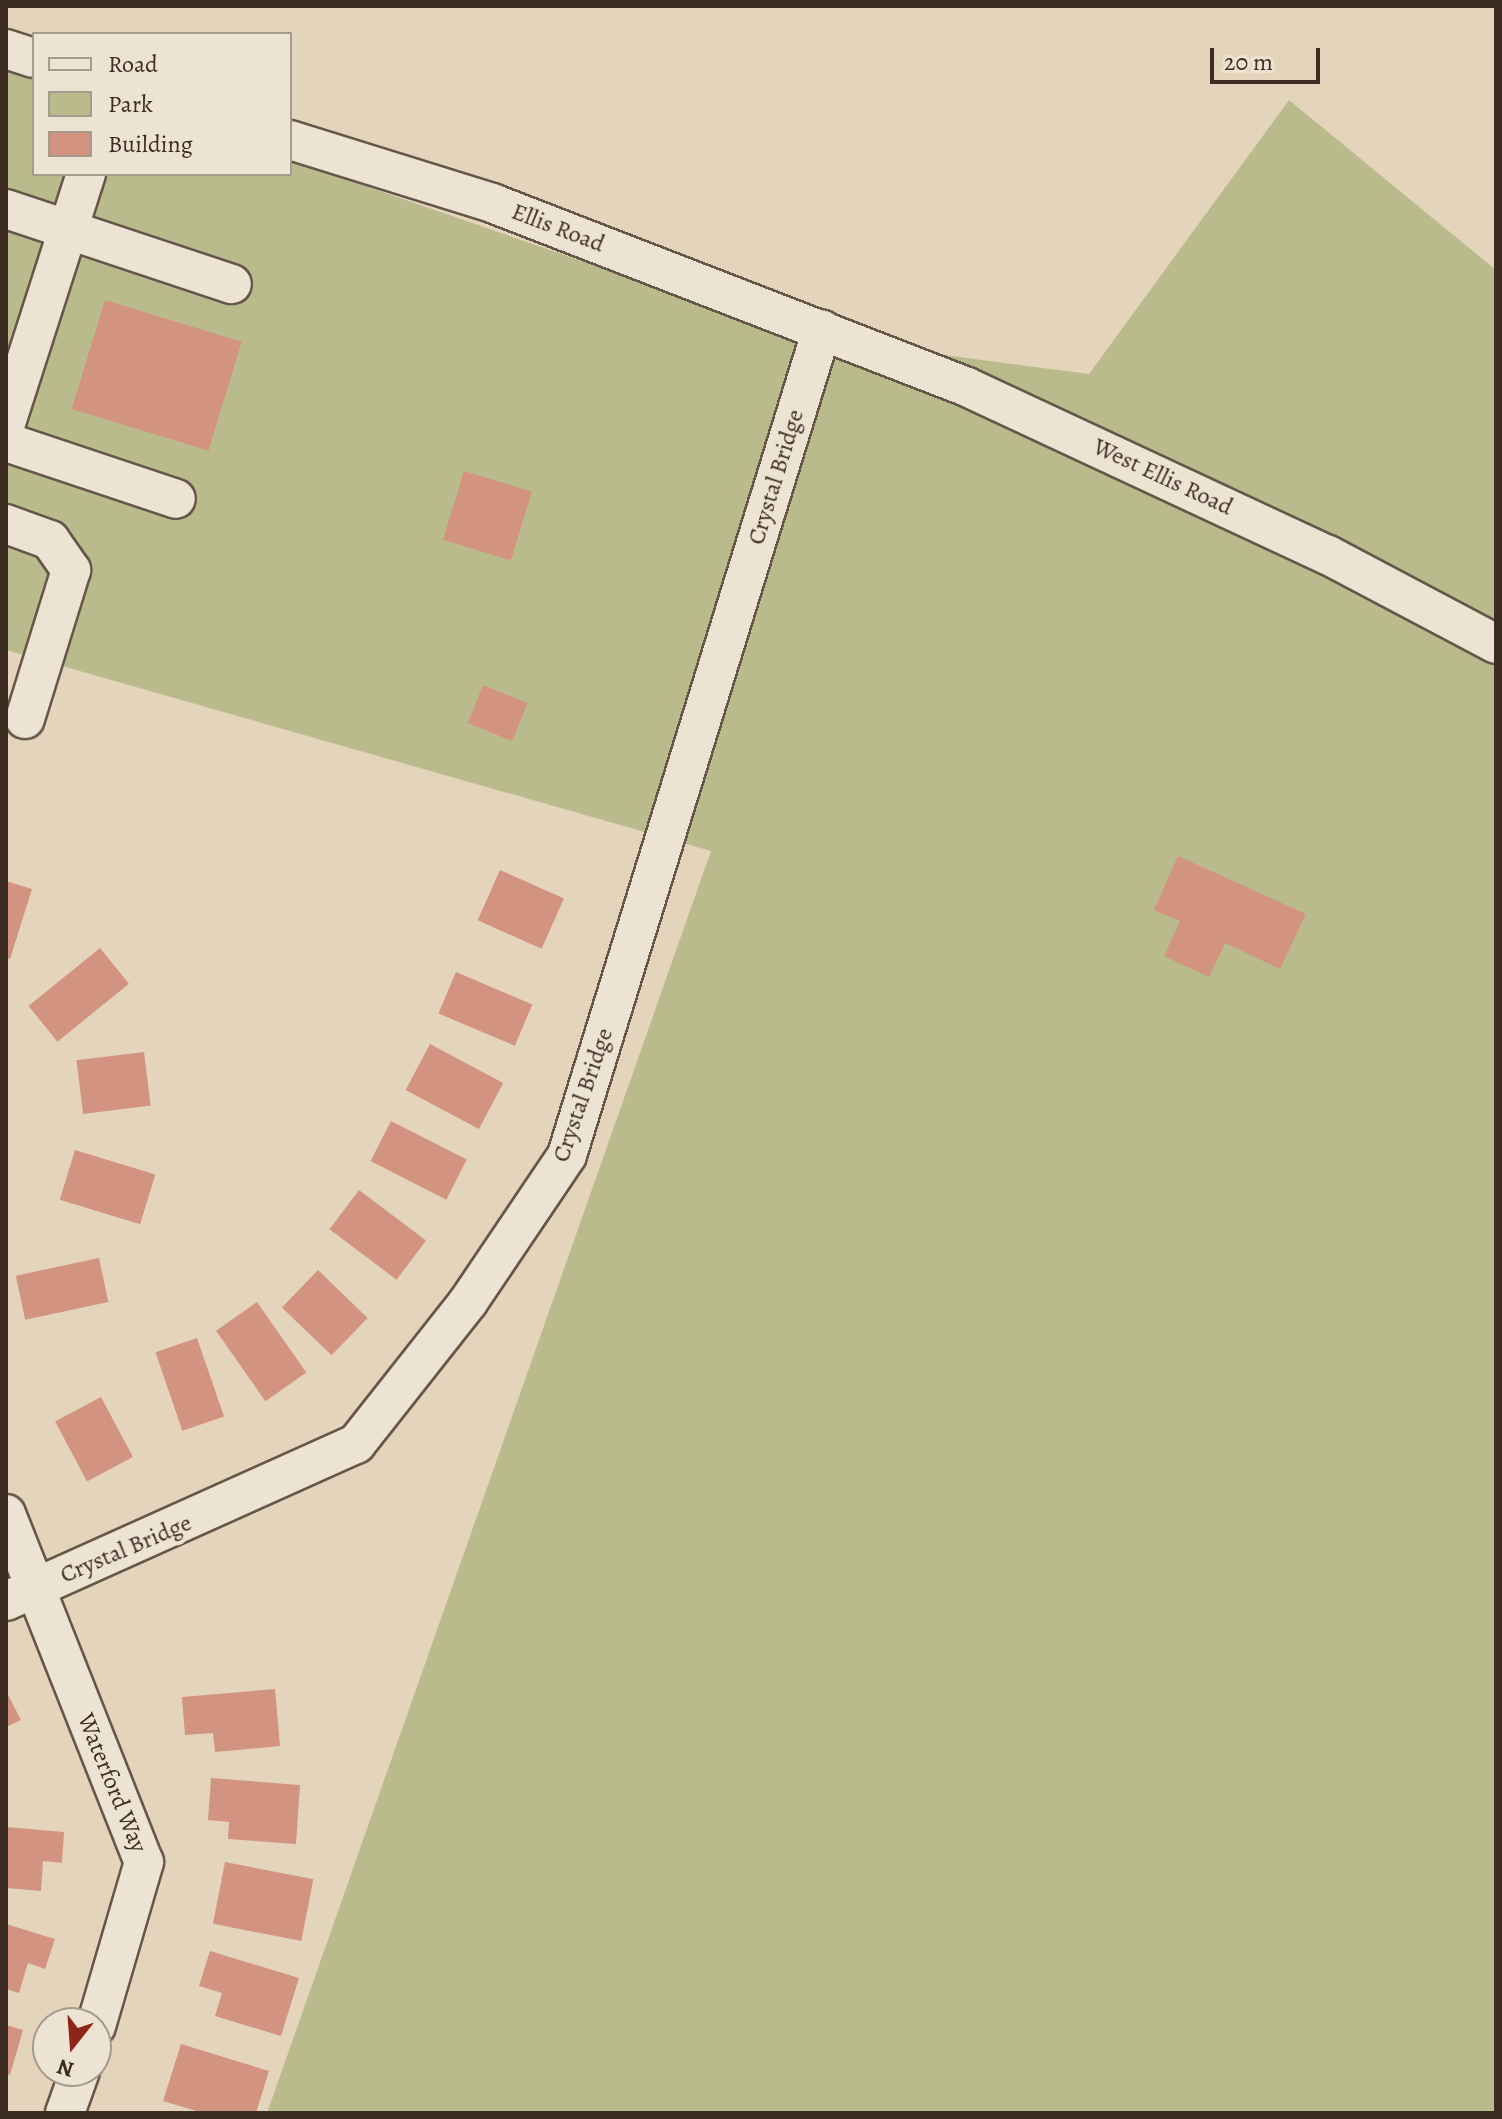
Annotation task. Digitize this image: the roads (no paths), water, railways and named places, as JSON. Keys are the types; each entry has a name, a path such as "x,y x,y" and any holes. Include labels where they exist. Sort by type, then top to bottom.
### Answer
{"street":[{"path":"6,49 32,57"},
{"name":"Ellis Road","path":"292,141 492,203 822,329"},
{"path":"6,423 85,176"},
{"path":"6,209 232,284"},
{"name":"West Ellis Road","path":"822,329 1131,461 1496,644"},
{"name":"Crystal Bridge","path":"20,1595 356,1444 468,1302 567,1155 822,329"},
{"path":"6,442 176,499"},
{"path":"6,524 50,540 71,570 25,719"},
{"name":"Waterford Way","path":"6,1514 20,1595 144,1862 102,2007"},
{"path":"65,2113 74,2087"}]}
